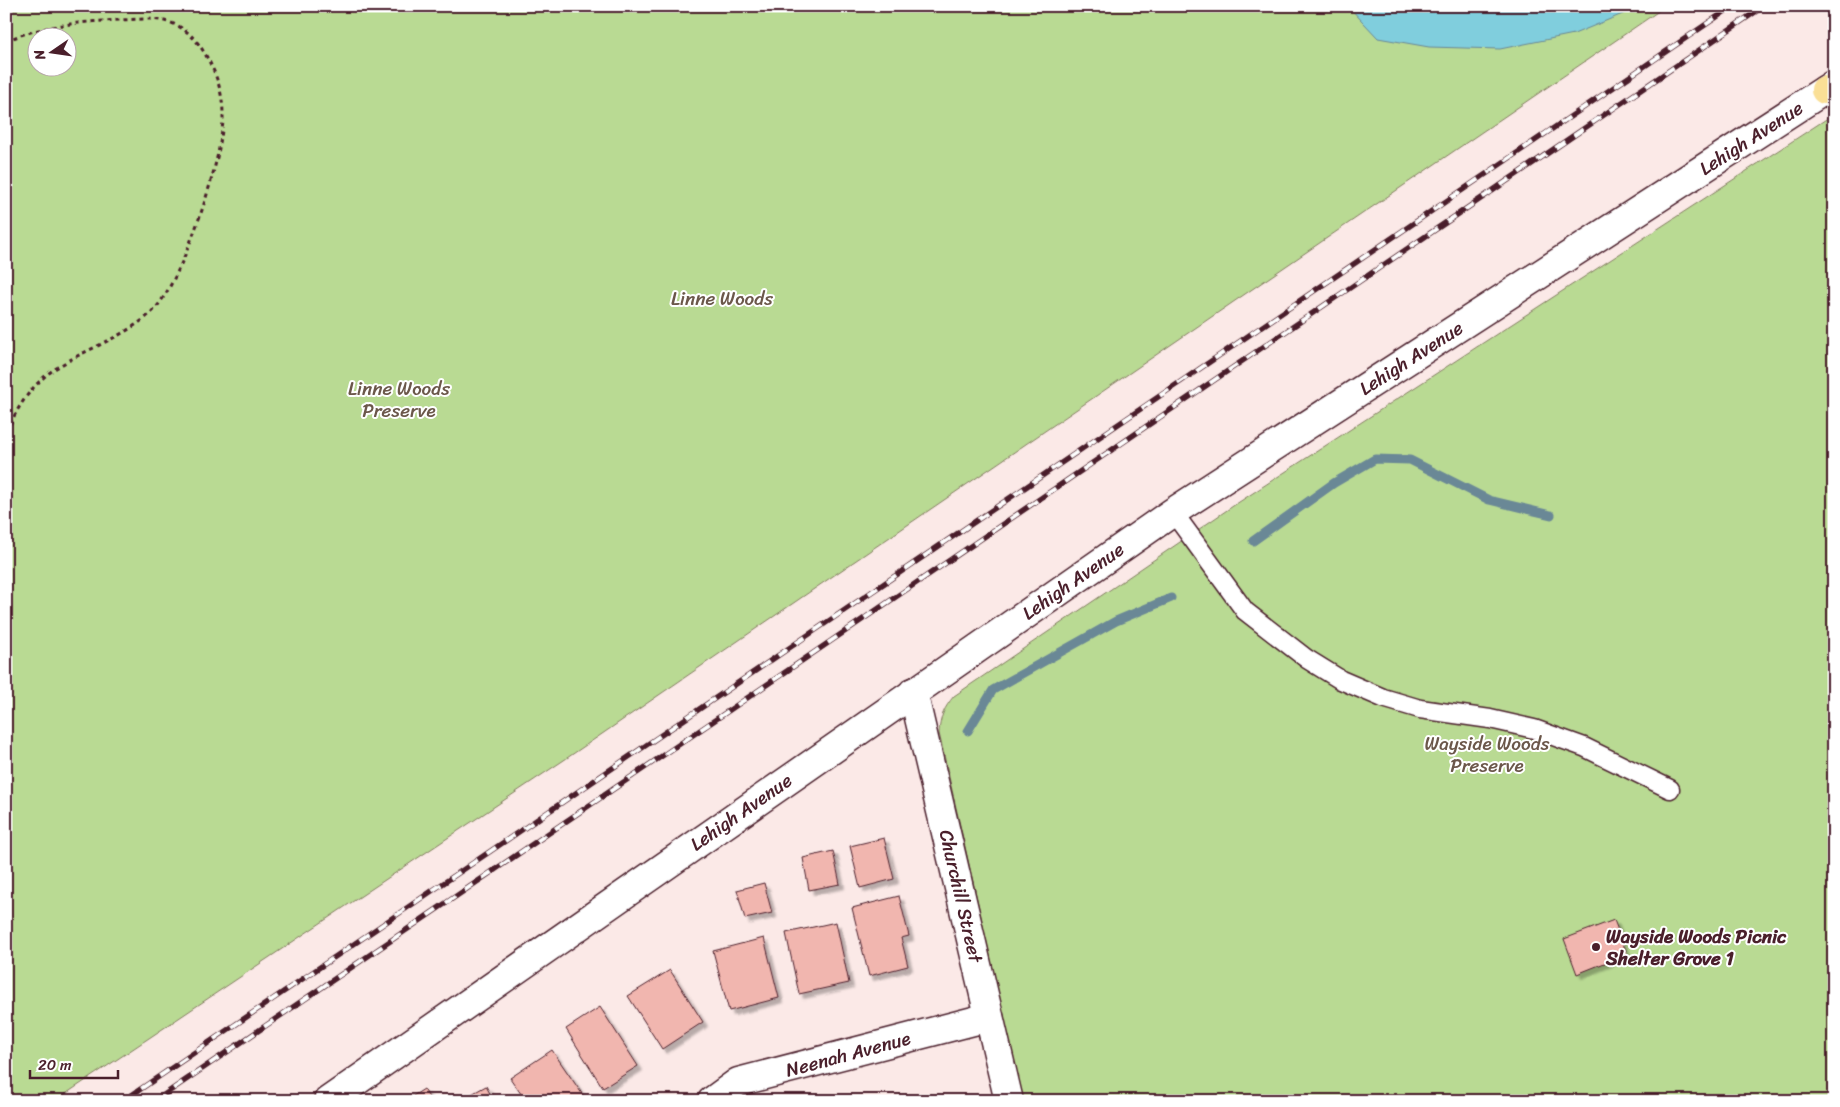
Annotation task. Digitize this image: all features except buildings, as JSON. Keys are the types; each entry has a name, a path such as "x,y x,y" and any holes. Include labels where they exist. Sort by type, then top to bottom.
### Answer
{"street":[{"name":"Lehigh Avenue","path":"328,1101 1173,512 1831,88"},
{"name":"Churchill Street","path":"913,692 1009,1101"},
{"name":"Neenah Avenue","path":"712,1101 738,1082 989,1018"}],"lane":[{"path":"1173,512 1245,611 1306,659 1341,680 1383,698 1420,709 1490,719 1534,728 1584,747 1670,789"}],"path":[{"path":"6,41 28,31 89,22 152,19 183,26 204,49 218,82 223,115 219,149 195,230 171,288 152,313 130,331 57,367 33,389 13,417 6,435"}],"green space":[{"name":"Linne Woods Preserve","path":"6,6 1666,6 567,758 55,1101 6,1101"},
{"name":"Wayside Woods Preserve","path":"1834,114 1834,1101 1023,1101 939,733 943,713 954,696 1233,506"}],"water":[{"path":"1348,6 1642,6 1574,34 1500,49 1429,47 1378,38"}],"waterway":[{"path":"1253,541 1334,483 1375,459 1410,460 1489,500 1551,515"},
{"path":"968,731 993,690 1116,621 1171,598"}],"railway":[{"path":"123,1101 1733,6"},
{"path":"155,1101 1764,6"}],"place":[{"name":"Wayside Woods Picnic Shelter Grove 1","path":"1596,947"}],"park label":[{"name":"Linne Woods","path":"722,298"}]}
